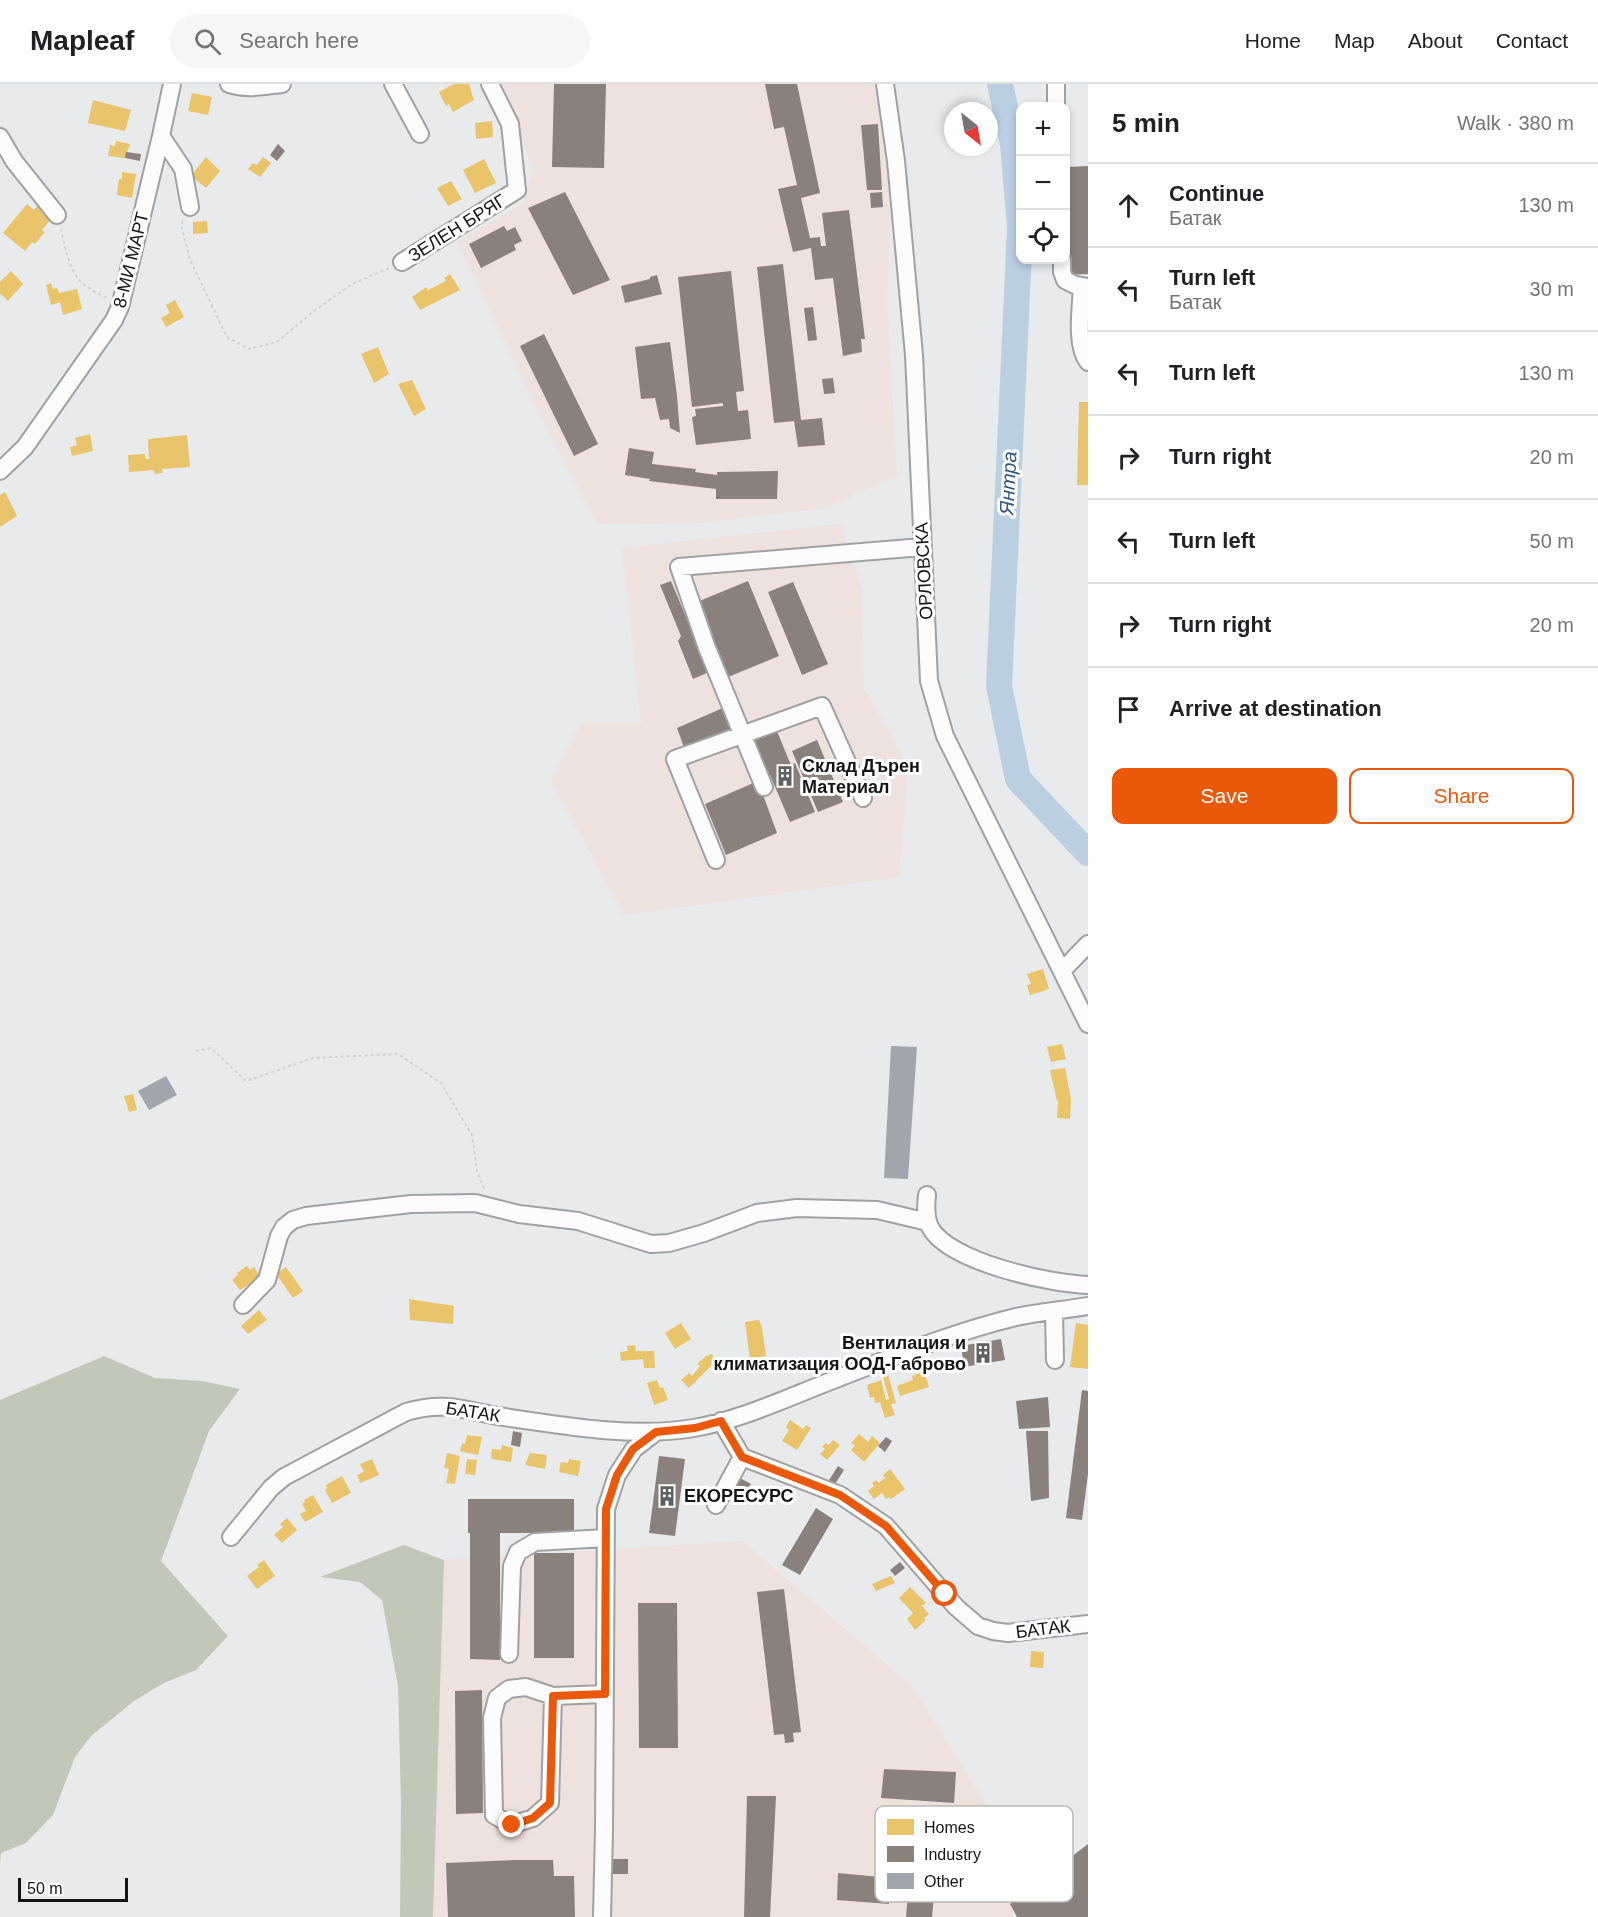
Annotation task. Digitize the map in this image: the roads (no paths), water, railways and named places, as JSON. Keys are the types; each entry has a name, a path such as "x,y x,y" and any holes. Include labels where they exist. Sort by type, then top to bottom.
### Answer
{"street":[{"name":"8-МИ МАРТ","path":"0,471 25,447 61,398 114,320 120,307 162,136 172,84"},
{"path":"229,84 240,88 282,84"},
{"path":"393,84 420,134"},
{"name":"ЗЕЛЕН БРЯГ","path":"402,262 518,190 510,124 490,84"},
{"name":"ОРЛОВСКА","path":"885,84 896,161 914,355 929,681 945,736 1088,1024"},
{"path":"1056,84 1056,102"},
{"path":"162,136 183,170 190,207"},
{"path":"0,137 14,161 57,215"},
{"path":"1062,264 1062,276 1065,280 1085,287 1080,342 1084,357 1088,362"},
{"path":"764,787 707,648 679,567 922,547"},
{"path":"716,860 675,759 822,706 863,798"},
{"path":"1062,971 1088,944"},
{"path":"927,1195 928,1222 940,1240 964,1254 1037,1279 1088,1285"},
{"path":"243,1305 267,1280 279,1236 284,1227 293,1220 306,1216 411,1204 475,1203 519,1215 578,1221 651,1244 669,1243 757,1213 797,1208 878,1210 928,1222"},
{"name":"БАТАК","path":"231,1537 284,1477 406,1412 423,1407 447,1405 501,1416 595,1429 656,1432 695,1428 721,1421 939,1340 998,1322 1088,1306"},
{"path":"1054,1311 1055,1360"},
{"path":"716,1505 742,1457 721,1421"},
{"path":"602,1917 606,1509 617,1475 633,1449 656,1432"},
{"name":"БАТАК","path":"742,1457 840,1495 886,1526 956,1607 978,1626 1008,1633 1088,1624"},
{"path":"509,1654 512,1566 518,1552 534,1542 606,1538"},
{"path":"553,1696 550,1803 533,1818 512,1825 494,1815 492,1719 497,1698 509,1689 526,1687 553,1696 605,1694"}],"waterway":[{"name":"Янтра","path":"1000,84 1013,144 1020,228 999,686 1018,779 1088,853"}],"place":[{"name":"Склад Дърен Материал","path":"785,776"},
{"name":"Вентилация и климатизация ООД-Габрово","path":"983,1353"},
{"name":"ЕКОРЕСУРС","path":"667,1496"}]}
